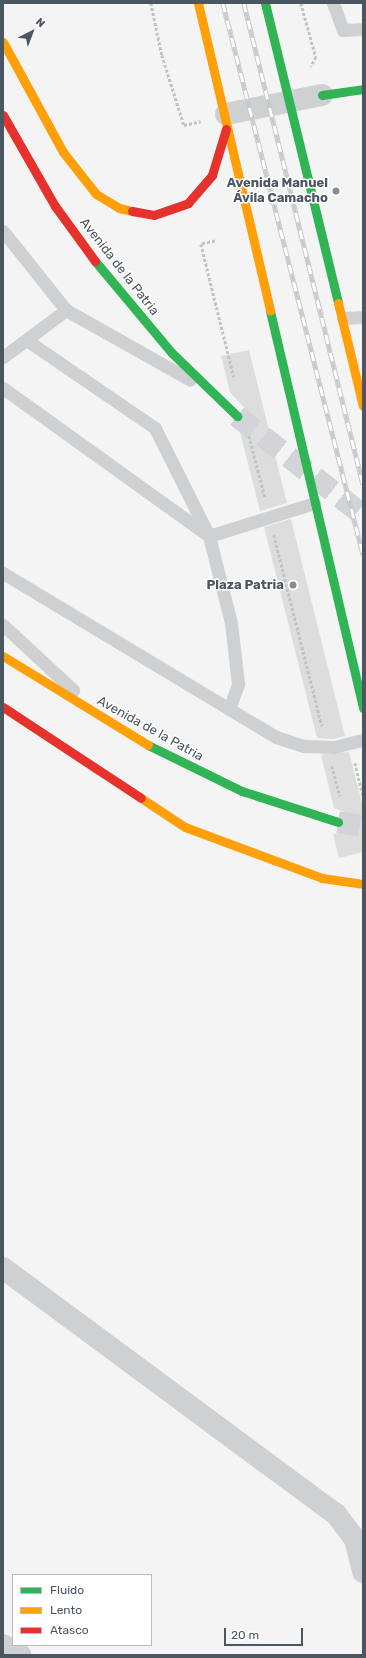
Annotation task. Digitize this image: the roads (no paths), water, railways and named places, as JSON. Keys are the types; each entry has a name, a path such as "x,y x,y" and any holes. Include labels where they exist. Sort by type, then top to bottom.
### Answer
{"main road":[{"path":"198,3 226,114 263,293 363,708"},
{"path":"265,3 343,318 363,406"},
{"path":"3,42 63,152 82,178 106,201 136,214 173,211 198,194 222,152 226,114"},
{"path":"322,95 363,89"},
{"name":"Avenida de la Patria","path":"3,115 55,206 100,268 209,390 237,416"},
{"path":"350,347 363,371"},
{"name":"Avenida de la Patria","path":"3,656 171,759 242,791 338,822"},
{"path":"3,707 185,827 322,878 363,884"}],"street":[{"path":"226,114 322,95"},
{"path":"3,1268 336,1514 355,1539 363,1572"},
{"path":"3,1645 20,1655"}],"lane":[{"path":"333,3 343,30 363,28"},
{"path":"3,231 66,310 209,390"},
{"path":"3,357 28,341 66,310"},
{"path":"343,318 363,317"},
{"path":"28,341 155,428 209,536 231,623 238,684 229,708"},
{"path":"3,388 209,536"},
{"path":"209,536 314,503"},
{"path":"3,573 276,736 304,746 334,747 363,740"},
{"path":"3,625 102,718"}],"tunnel":[{"path":"237,416 363,515"},
{"path":"338,822 363,826"}],"railway":[{"path":"223,3 363,554"},
{"path":"244,3 363,485"}],"place":[{"name":"Avenida Manuel Ávila Camacho","path":"336,191"},
{"name":"Plaza Patria","path":"293,585"}]}
